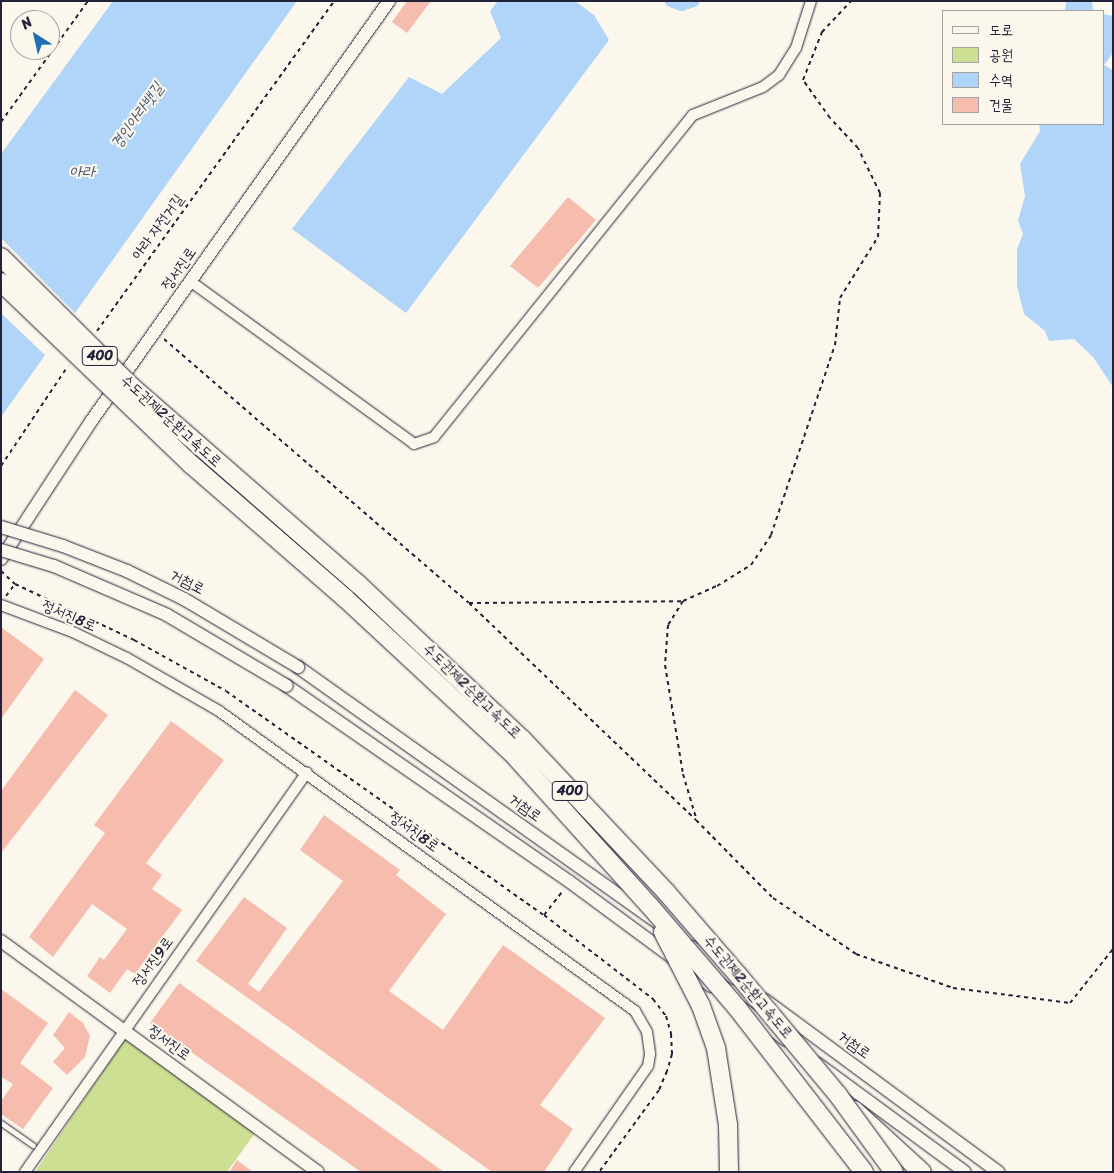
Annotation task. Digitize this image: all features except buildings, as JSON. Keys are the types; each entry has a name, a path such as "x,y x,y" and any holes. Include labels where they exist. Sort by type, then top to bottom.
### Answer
{"highway":[{"name":"수도권제2순환고속도로","path":"1,258 132,387 358,584 522,739 666,892 838,1095 894,1172"},
{"name":"수도권제2순환고속도로","path":"1,282 192,465 345,598 511,752 649,905 738,1009 864,1172"},
{"path":"649,905 701,1006 716,1048 728,1125 729,1172"},
{"path":"838,1095 922,1172"}],"street":[{"name":"정서진로","path":"1,558 155,331 389,1"},
{"path":"190,281 414,444 434,437 693,115 763,87 779,75 796,48 812,1"},
{"name":"거첨로","path":"1,528 64,546 127,571 184,598 298,667 823,1042 998,1172"},
{"path":"1,550 63,570 167,615 287,686 570,882 965,1172"},
{"name":"정서진8로","path":"1,604 75,633 152,670 219,711 308,772 417,853 624,1000 642,1020 650,1044 648,1066 574,1172"},
{"name":"정서진9로","path":"25,1172 124,1029 308,772"},
{"name":"정서진로","path":"1,941 318,1172"}],"lane":[{"path":"1,1123 34,1145"}],"path":[{"path":"1,122 88,1"},
{"name":"아라 자전거길","path":"95,333 334,1"},
{"path":"469,602 683,601 717,586 751,565 771,535 835,345 840,298 878,237 880,193 858,148 830,118 804,80 822,32 851,1"},
{"path":"155,331 469,602 696,820 773,898 856,954 953,988 1070,1003 1113,949"},
{"path":"1,466 69,365"},
{"path":"1,604 15,584"},
{"path":"683,601 668,625 665,664 683,774 696,820"},
{"path":"417,853 431,834"},
{"path":"544,915 570,882"}],"green space":[{"path":"126,1037 255,1133 227,1172 35,1172"}],"water":[{"name":"아라","path":"113,1 297,1 1,417 1,154"},
{"path":"498,1 575,1 594,15 609,40 406,313 292,229 409,77 442,94 501,38 490,11"},
{"path":"1066,1 1092,1 1093,10 1065,10"},
{"path":"1104,14 1113,16 1113,53 1104,65"},
{"path":"1104,65 1113,70 1113,387 1093,357 1074,339 1049,341 1045,331 1024,314 1017,286 1017,249 1023,234 1018,221 1025,196 1020,164 1040,131 1039,125 1104,125"}],"pier":[{"path":"1,238 77,315 47,357 1,313"}],"waterway":[{"path":"670,1 681,5 693,1"}],"water label":[{"name":"경인아라뱃길","path":"137,116"}]}
